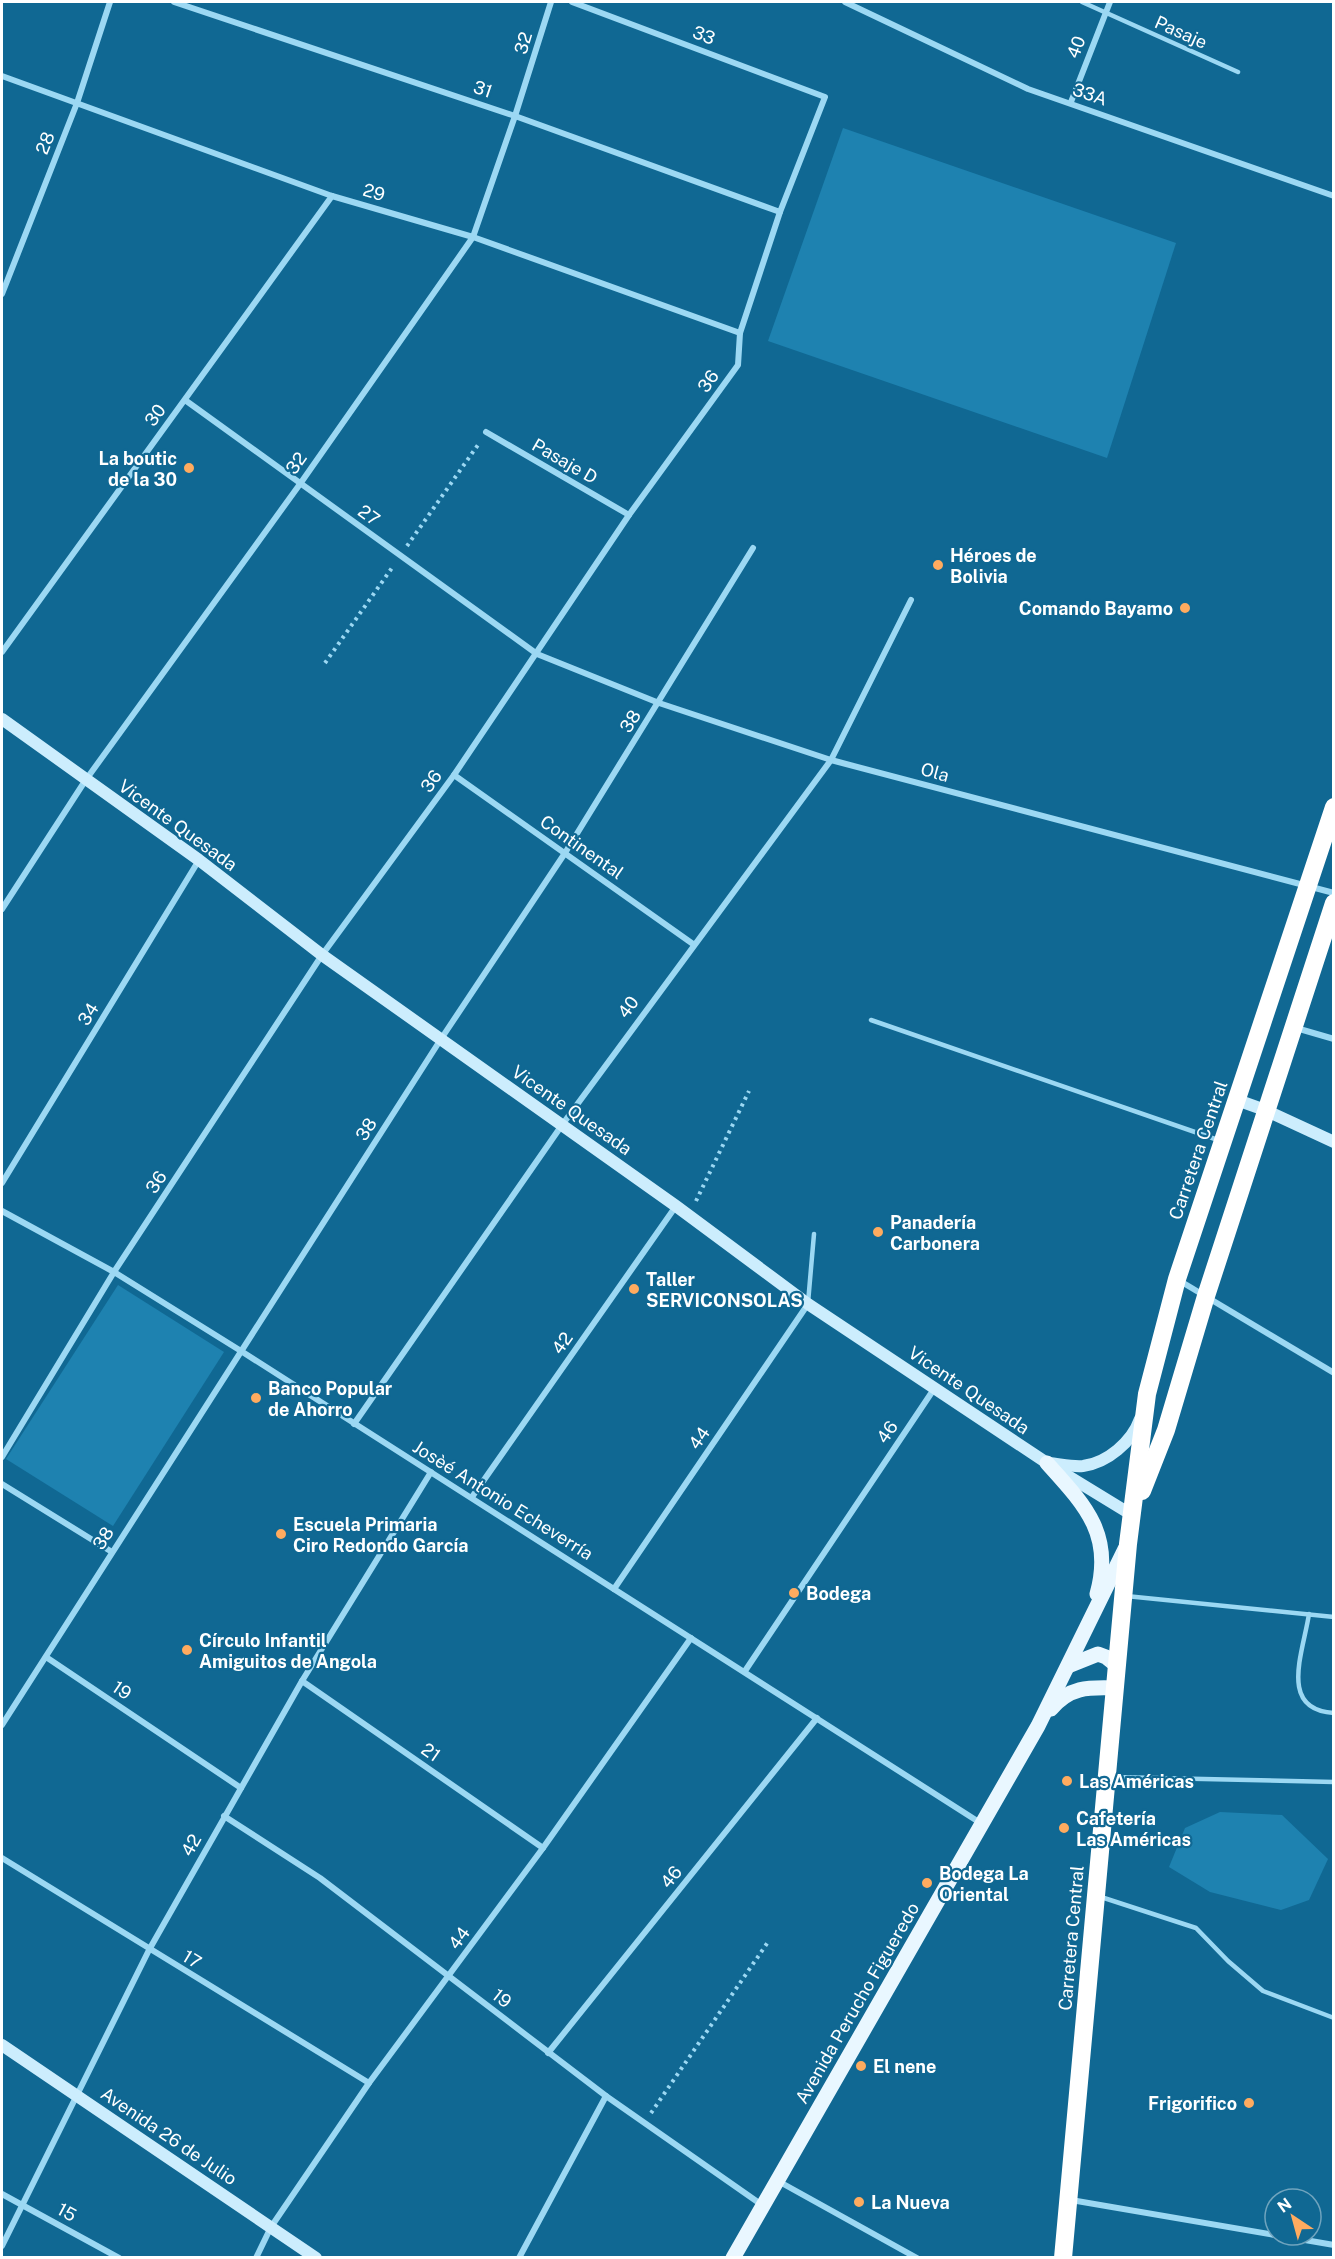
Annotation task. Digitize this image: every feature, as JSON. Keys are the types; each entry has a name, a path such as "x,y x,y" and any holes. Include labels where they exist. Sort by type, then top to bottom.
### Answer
{"highway":[{"name":"Carretera Central","path":"1063,2258 1071,2200 1123,1595 1147,1394 1177,1279 1334,807"},
{"name":"Carretera Central","path":"1132,1515 1166,1430 1265,1110 1334,903"}],"main road":[{"path":"1047,1463 1079,1498 1089,1515 1104,1554 1101,1580 1089,1624"},
{"name":"Avenida Perucho Figueredo","path":"733,2258 1038,1726 1128,1544"},
{"path":"1068,1666 1098,1654 1117,1666"},
{"path":"1038,1726 1058,1701 1073,1690 1083,1687 1114,1688"}],"street":[{"name":"28","path":"2,294 77,103 110,2"},
{"name":"31","path":"174,2 516,116 780,212"},
{"name":"32","path":"2,909 85,781 300,484 472,237 516,116 551,2"},
{"name":"33","path":"572,2 825,97"},
{"name":"33A","path":"845,2 1028,89 1071,102 1334,196"},
{"name":"40","path":"1071,102 1110,2"},
{"name":"29","path":"2,76 332,196 472,237 740,333"},
{"name":"36","path":"2,1456 114,1272 322,955 454,775 629,515 738,365 740,333 780,212 825,97"},
{"name":"30","path":"2,652 332,196"},
{"name":"27","path":"185,400 537,654"},
{"name":"Pasaje D","path":"486,432 629,515"},
{"name":"38","path":"2,1725 441,1040 565,853 753,548"},
{"name":"40","path":"354,1424 561,1125 831,760 911,600"},
{"name":"Ola","path":"537,654 659,703 831,760 1334,893"},
{"name":"Vicente Quesada","path":"2,719 85,781 200,860 322,955 689,1215 808,1304 1047,1463 1132,1515"},
{"name":"Continental","path":"454,775 693,944"},
{"name":"34","path":"2,1183 200,860"},
{"path":"1292,1028 1334,1039"},
{"path":"1237,1100 1265,1110 1334,1142"},
{"name":"42","path":"472,1497 676,1206"},
{"name":"Josèé Antonio Echeverría","path":"2,1211 114,1272 241,1351 983,1825"},
{"path":"1177,1279 1334,1373"},
{"name":"44","path":"614,1589 808,1304"},
{"name":"46","path":"745,1671 934,1389"},
{"path":"1047,1463 1082,1466 1097,1462 1113,1453 1127,1441 1138,1424 1147,1394"},
{"name":"42","path":"2,2246 149,1950 302,1681 431,1472"},
{"path":"2,1484 112,1552"},
{"name":"44","path":"256,2258 271,2227 369,2083 450,1977 691,1638"},
{"name":"19","path":"46,1657 242,1788"},
{"name":"21","path":"302,1681 543,1848"},
{"name":"46","path":"548,2053 817,1718"},
{"name":"19","path":"224,1816 320,1878 606,2096 762,2205"},
{"name":"17","path":"2,1858 369,2083"},
{"name":"Avenida 26 de Julio","path":"2,2045 316,2258"},
{"path":"519,2258 606,2096"},
{"path":"777,2181 917,2258"},
{"name":"15","path":"2,2194 119,2258"},
{"path":"1071,2200 1263,2233"}],"lane":[{"name":"Pasaje","path":"1082,2 1238,72"},
{"path":"871,1020 1223,1142"},
{"path":"808,1304 814,1234"},
{"path":"1123,1595 1334,1617"},
{"path":"1309,1614 1297,1688 1303,1702 1316,1712 1334,1713"},
{"path":"1106,1776 1334,1782"},
{"path":"1096,1895 1196,1928 1228,1961 1263,1991 1334,2018"}],"path":[{"path":"689,1215 749,1091"},
{"path":"644,2123 768,1942"}],"shaded area":[{"path":"843,128 1176,243 1107,458 768,341"},
{"path":"118,1285 224,1352 113,1526 6,1459"},
{"path":"1220,1812 1282,1815 1328,1859 1309,1900 1281,1910 1210,1892 1169,1867 1185,1828"}],"place":[{"name":"La boutic de la 30","path":"189,468"},
{"name":"Héroes de Bolivia","path":"938,565"},
{"name":"Comando Bayamo","path":"1185,608"},
{"name":"Panadería Carbonera","path":"878,1232"},
{"name":"Taller SERVICONSOLAS","path":"634,1289"},
{"name":"Banco Popular de Ahorro","path":"256,1398"},
{"name":"Escuela Primaria Ciro Redondo García","path":"281,1534"},
{"name":"Bodega","path":"794,1593"},
{"name":"Círculo Infantil Amiguitos de Angola","path":"187,1650"},
{"name":"Las Américas","path":"1067,1781"},
{"name":"Cafetería Las Américas","path":"1064,1828"},
{"name":"Bodega La Oriental","path":"927,1883"},
{"name":"El nene","path":"861,2066"},
{"name":"Frigorifico","path":"1249,2103"},
{"name":"La Nueva","path":"859,2202"}]}
